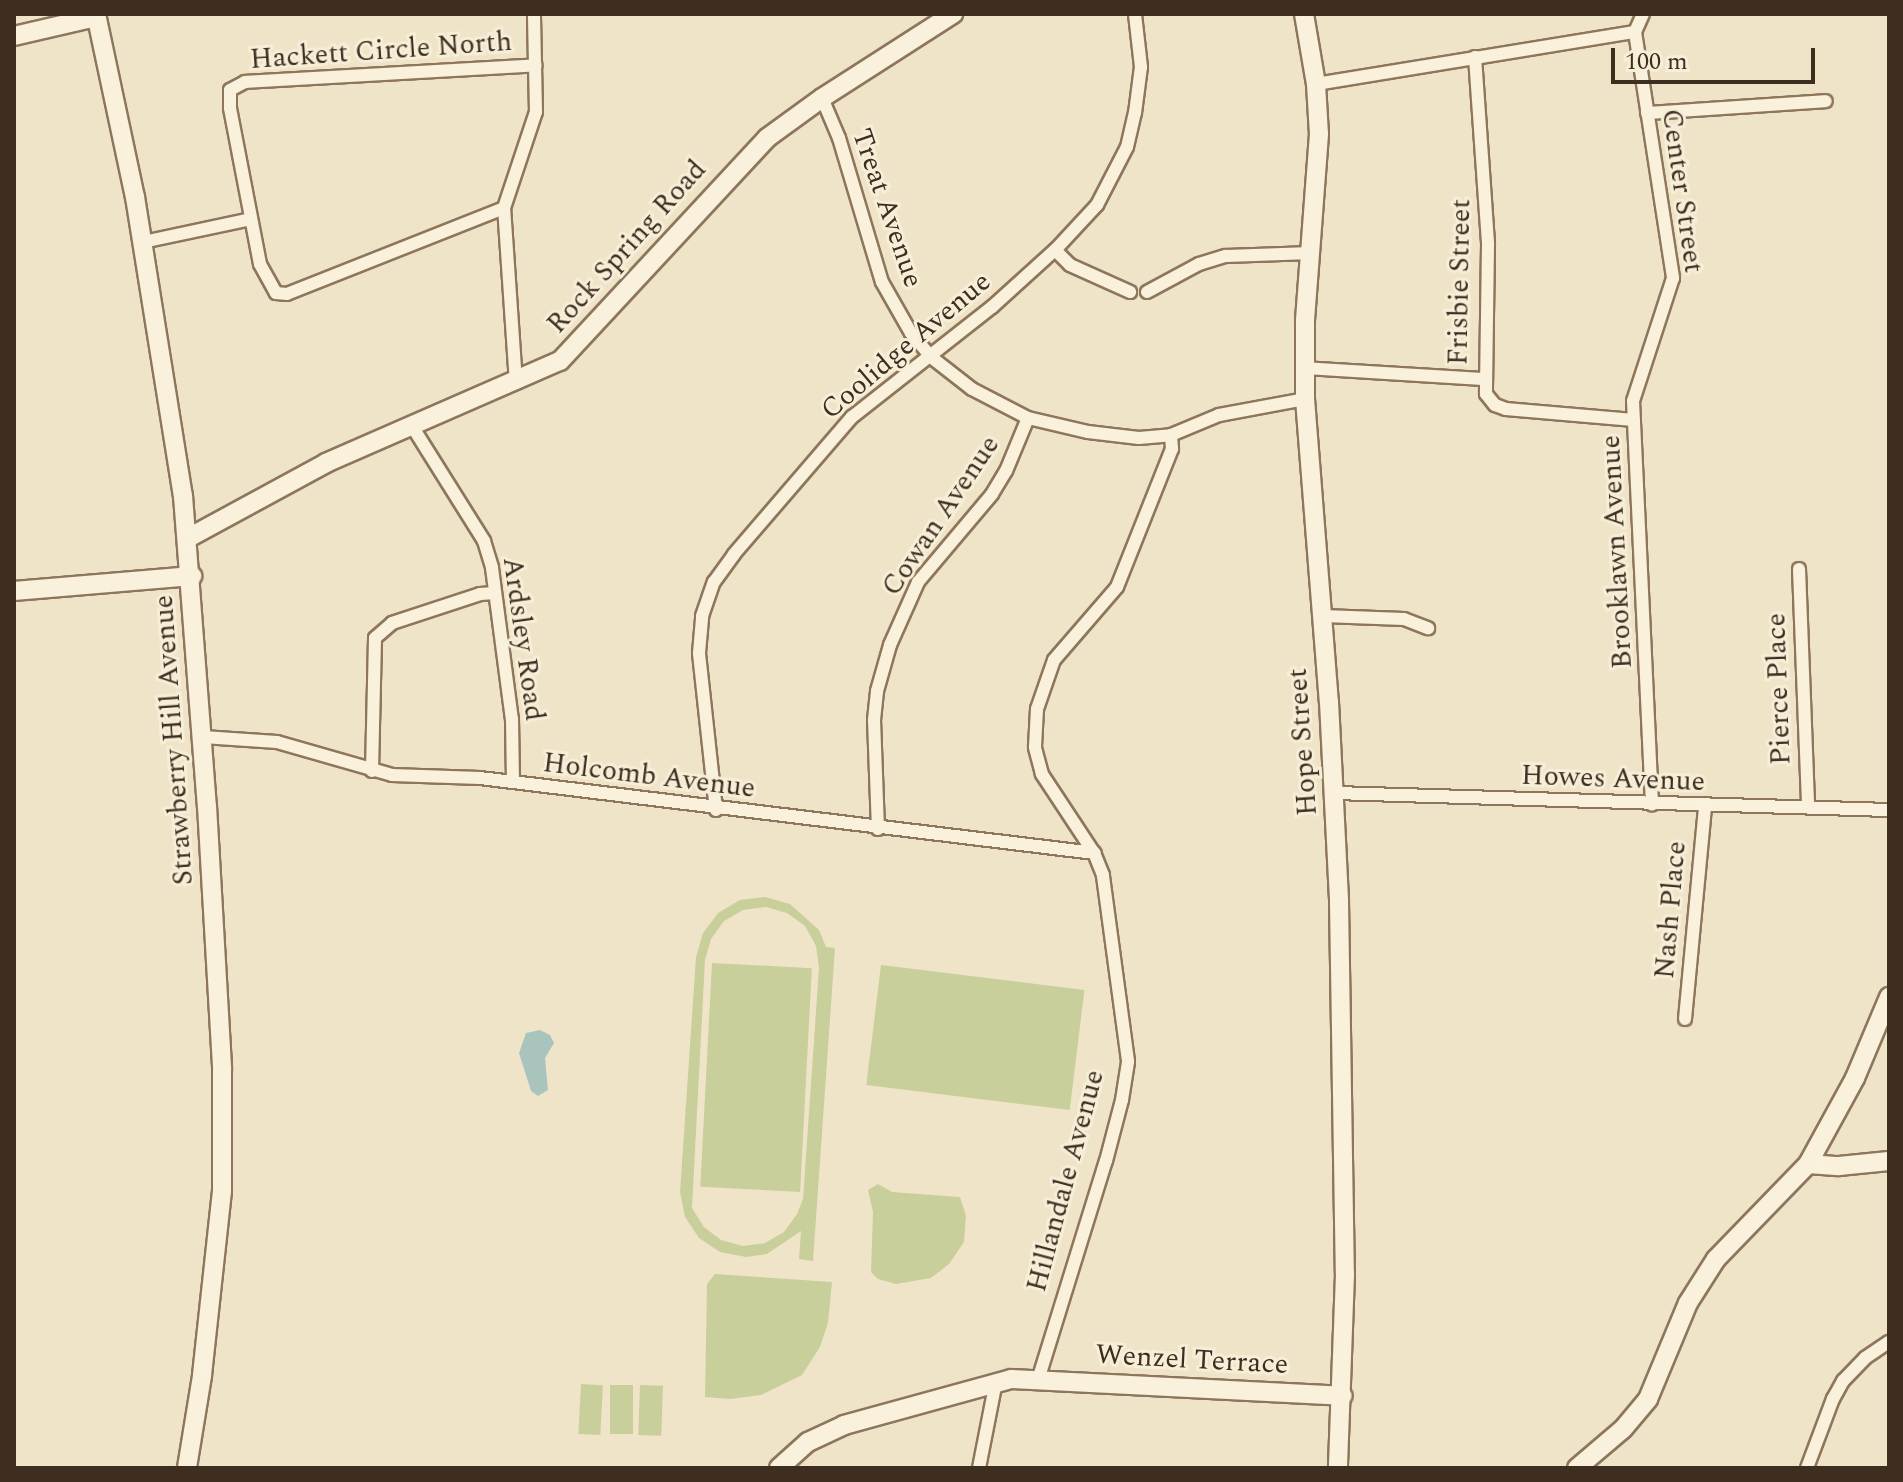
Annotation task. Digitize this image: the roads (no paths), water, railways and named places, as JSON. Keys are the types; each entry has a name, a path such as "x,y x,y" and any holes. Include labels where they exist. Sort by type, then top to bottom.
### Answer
{"main road":[{"name":"Rock Spring Road","path":"188,538 326,463 516,383 560,361 753,152 822,98 953,14"},
{"name":"Hope Street","path":"1304,14 1316,84 1318,158 1304,368 1305,399 1335,793 1345,1186 1343,1396 1338,1468"},
{"path":"14,36 96,16"},
{"name":"Strawberry Hill Avenue","path":"96,16 119,112 143,242 188,538 203,737 221,1055 223,1176 202,1376 187,1468"},
{"path":"14,591 192,576"},
{"path":"1577,1468 1623,1429 1648,1399 1688,1303 1716,1259 1808,1164 1855,1078 1889,997"},
{"path":"1808,1164 1839,1166 1889,1161"},
{"path":"779,1468 808,1442 844,1425 996,1381 1038,1380"},
{"name":"Wenzel Terrace","path":"1038,1380 1343,1396"}],"street":[{"path":"516,383 504,208 536,112 534,14"},
{"name":"Coolidge Avenue","path":"716,810 699,653 702,616 710,590 734,554 811,468 836,433 931,357 1055,250 1097,205 1127,147 1141,67 1135,14"},
{"path":"1316,84 1635,32 1643,14"},
{"name":"Center Street","path":"1634,420 1633,401 1673,278 1635,32"},
{"name":"Frisbie Street","path":"1304,368 1485,379 1488,245 1475,57"},
{"name":"Hackett Circle North","path":"251,219 230,90 245,82 536,65"},
{"name":"Treat Avenue","path":"822,98 839,138 882,282 911,333 931,357 972,389 1028,418 1088,432 1139,438 1171,435 1219,415 1305,399"},
{"path":"1647,113 1826,101"},
{"path":"143,242 251,219 268,283 276,293 287,294 504,208"},
{"path":"1055,250 1070,265 1095,279 1130,292"},
{"path":"1147,292 1199,264 1226,256 1311,253"},
{"name":"Brooklawn Avenue","path":"1485,379 1487,397 1501,408 1634,420 1652,805"},
{"name":"Cowan Avenue","path":"878,829 874,720 877,691 890,645 918,582 992,494 1019,443 1028,418"},
{"name":"Ardsley Road","path":"412,426 484,541 495,593 512,719 513,782"},
{"name":"Hillandale Avenue","path":"1038,1380 1106,1161 1127,1078 1127,1043 1108,898 1094,853 1042,774 1035,747 1037,709 1054,660 1109,600 1123,575 1172,449 1171,435"},
{"name":"Pierce Place","path":"1799,569 1808,807"},
{"path":"372,771 375,638 392,623 480,594 495,593"},
{"path":"1323,616 1404,619 1428,628"},
{"name":"Holcomb Avenue","path":"203,737 277,742 372,771 513,782 716,810 1094,853"},
{"name":"Howes Avenue","path":"1335,793 1889,810"},
{"name":"Nash Place","path":"1685,1019 1705,806"},
{"path":"1807,1468 1843,1381 1865,1358 1889,1342"},
{"path":"979,1468 996,1381"}],"water":[{"path":"540,1030 550,1035 554,1043 545,1058 548,1090 538,1096 531,1091 519,1053 526,1033"}]}
